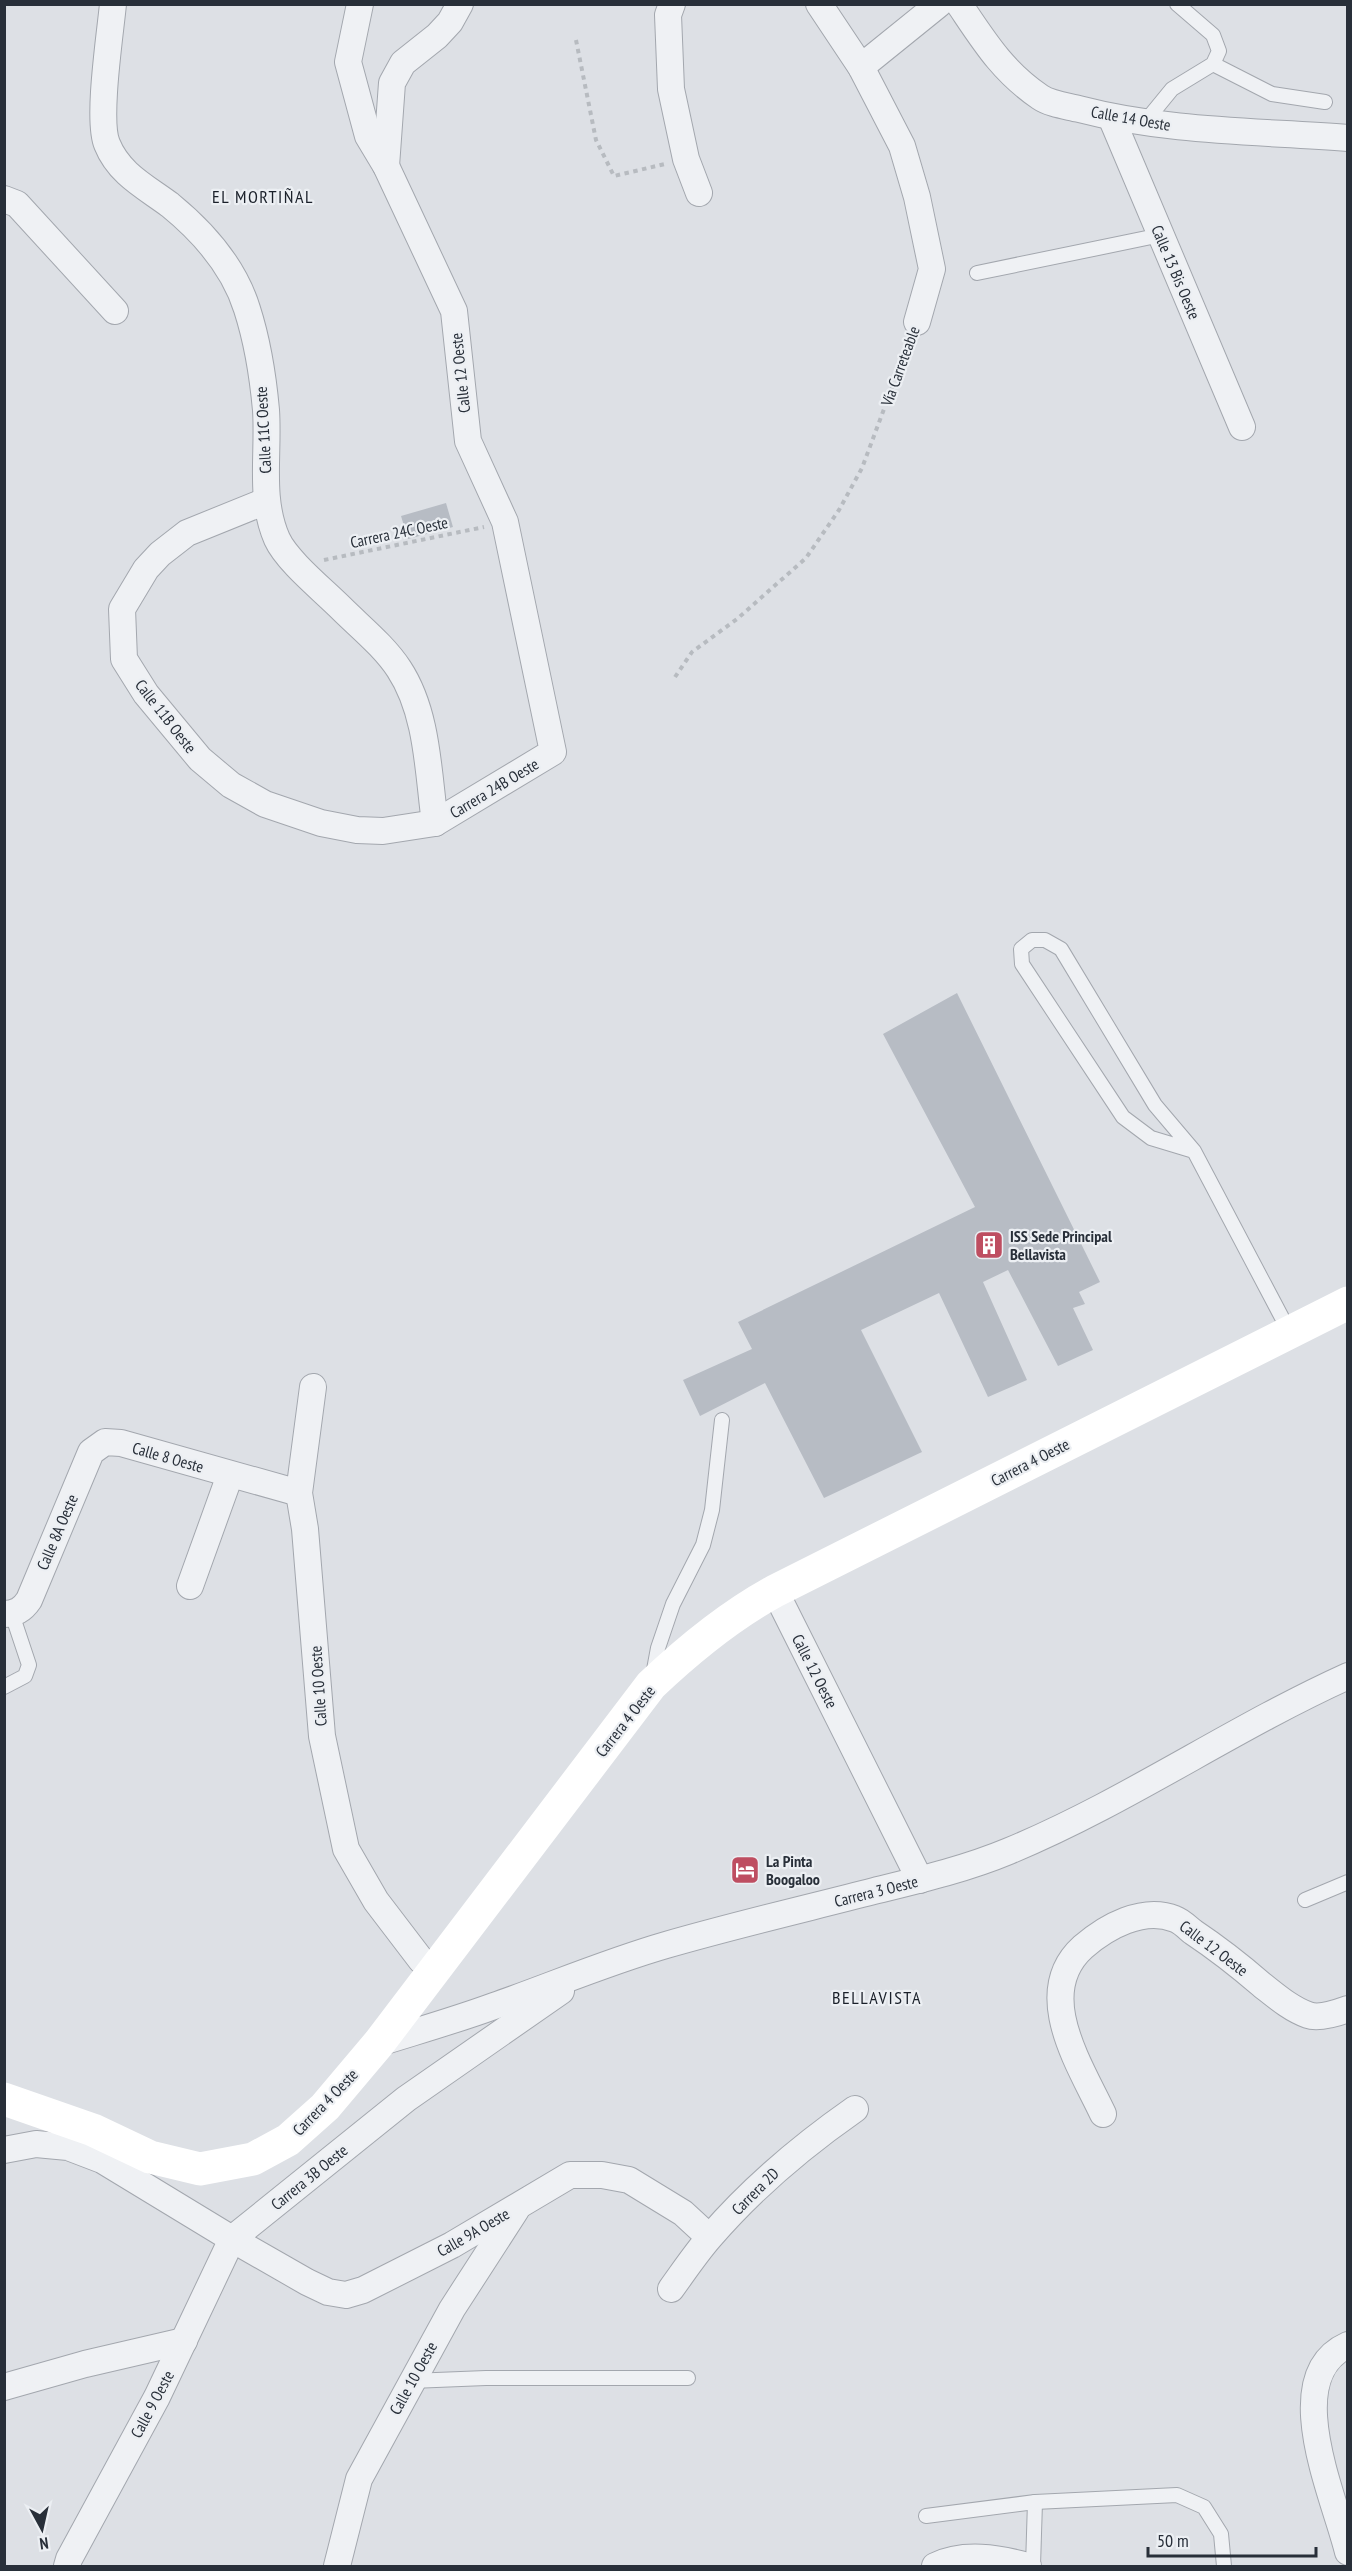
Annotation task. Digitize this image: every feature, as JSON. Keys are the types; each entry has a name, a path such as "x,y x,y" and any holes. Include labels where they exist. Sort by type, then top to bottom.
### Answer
{"street":[{"name":"Calle 11C Oeste","path":"113,4 103,118 106,143 118,165 201,232 225,264 247,307 266,411 266,501 278,541 298,566 398,668 411,693 422,727 435,823"},
{"name":"Calle 12 Oeste","path":"360,4 348,62 368,136 386,166 454,311 468,441 505,522 553,752"},
{"path":"386,166 392,82 403,63 437,36 450,22 460,4"},
{"path":"672,4 668,15 671,89 686,159 699,193"},
{"name":"Vía Carreteable","path":"819,4 861,67 902,146 920,207 932,269 917,322"},
{"path":"861,67 939,4"},
{"name":"Calle 14 Oeste","path":"959,4 998,62 1042,99 1111,117 1144,122 1234,132 1347,138"},
{"name":"Calle 13 Bis Oeste","path":"1111,117 1242,427"},
{"path":"4,199 17,204 116,311"},
{"name":"Calle 11B Oeste","path":"266,501 186,533 146,569 122,609 124,659 146,694 200,759 231,785 265,804 321,823 357,830 383,831 435,823"},
{"name":"Carrera 24B Oeste","path":"435,823 553,752"},
{"name":"Carrera 4 Oeste","path":"4,2099 93,2130 150,2157 200,2169 253,2159 288,2140 325,2107 379,2043 651,1685 686,1652 753,1603 775,1591 1347,1302"},
{"name":"Calle 10 Oeste","path":"313,1387 298,1493 306,1540 322,1736 346,1849 376,1901 421,1960"},
{"name":"Calle 8 Oeste","path":"105,1442 121,1443 298,1493"},
{"name":"Calle 8A Oeste","path":"8,1614 24,1607 29,1600 91,1452 105,1442"},
{"path":"190,1586 230,1475"},
{"name":"Calle 12 Oeste","path":"775,1591 920,1880"},
{"name":"Carrera 3 Oeste","path":"379,2043 493,2007 592,1969 726,1929 920,1880 1006,1852 1083,1818 1164,1775 1233,1733 1296,1699 1347,1676"},
{"name":"Calle 12 Oeste","path":"1103,2114 1073,2051 1063,2020 1060,2010 1061,1979 1073,1957 1096,1936 1119,1922 1146,1916 1174,1918 1217,1948 1282,2001 1309,2016 1335,2014 1347,2009"},
{"name":"Carrera 3B Oeste","path":"231,2239 406,2099 592,1969"},
{"name":"Carrera 2D","path":"671,2289 709,2237 801,2147 855,2109"},
{"path":"4,2150 36,2144 68,2147 102,2160 231,2239"},
{"name":"Calle 9A Oeste","path":"231,2239 328,2292 346,2295 363,2290 452,2245 570,2175 602,2175 629,2180 683,2213 709,2237"},
{"name":"Calle 10 Oeste","path":"337,2566 359,2479 452,2309 520,2204"},
{"name":"Calle 9 Oeste","path":"67,2566 184,2342 231,2239"},
{"path":"4,2387 85,2364 184,2342"},
{"path":"1347,2345 1329,2355 1318,2376 1312,2402 1314,2429 1347,2552"},
{"path":"935,2566 946,2561 971,2557 1004,2560 1030,2566"}],"lane":[{"path":"1144,122 1172,89 1213,64 1219,51 1213,35 1177,4"},
{"path":"1213,64 1272,94 1325,102"},
{"path":"977,273 1161,236"},
{"path":"1194,1151 1151,1138 1123,1117 1022,964 1021,949 1032,940 1046,940 1061,949 1155,1105 1194,1151 1289,1332"},
{"path":"651,1685 658,1648 674,1604 703,1545 712,1510 722,1420"},
{"path":"4,1687 25,1676 29,1665 8,1614"},
{"path":"1305,1900 1347,1882"},
{"path":"411,2381 486,2378 688,2378"},
{"path":"926,2516 1035,2502 1177,2495 1204,2506 1221,2534 1224,2566"},
{"path":"1030,2566 1035,2502"}],"path":[{"path":"576,40 596,140 614,176 686,159"},
{"name":"Vía Carreteable","path":"675,676 692,652 737,619 806,558 832,520 862,468 917,322"},
{"name":"Carrera 24C Oeste","path":"298,566 505,522"}],"building":[{"path":"446,503 453,527 408,539 401,516"},
{"name":"ISS Sede Principal Bellavista","path":"957,993 1100,1282 1079,1292 1085,1304 1073,1308 1093,1350 1058,1366 1008,1270 983,1282 1027,1380 988,1397 939,1293 861,1330 922,1452 824,1498 765,1383 700,1416 683,1380 752,1349 738,1322 975,1207 883,1034"}],"place":[{"name":"ISS Sede Principal Bellavista","path":"989,1245"},
{"name":"La Pinta Boogaloo","path":"745,1870"}],"district":[{"name":"EL MORTIÑAL","path":"263,197"},
{"name":"BELLAVISTA","path":"877,1998"}]}
